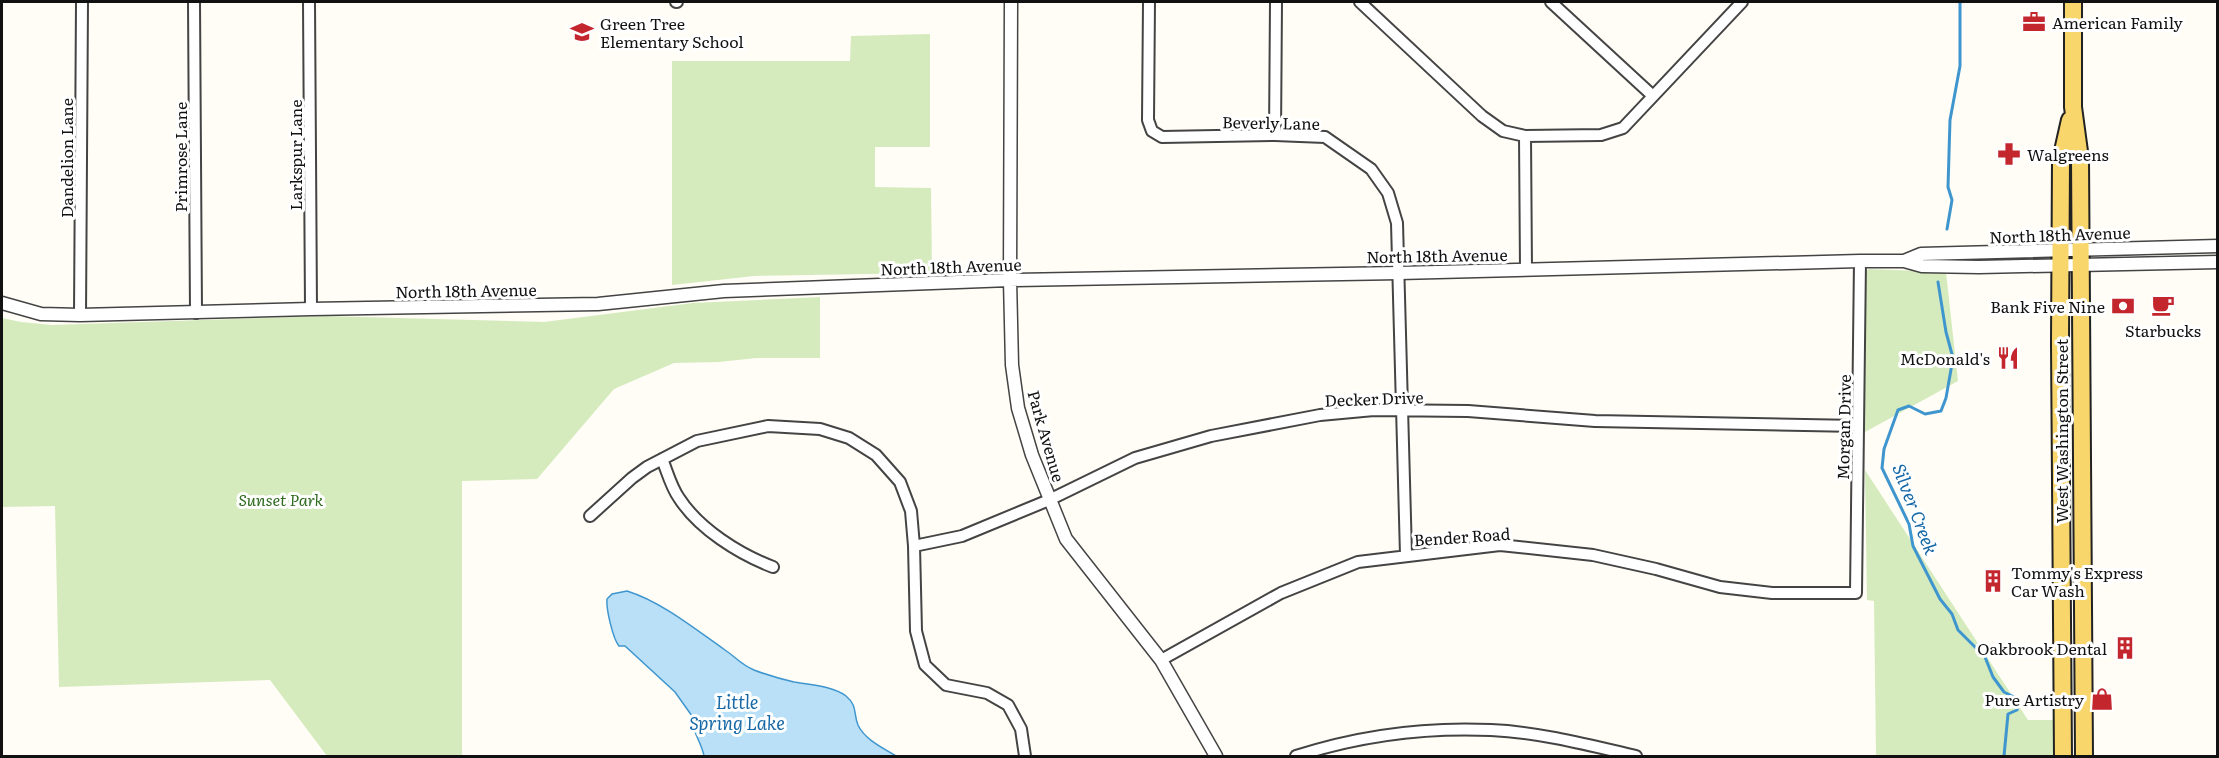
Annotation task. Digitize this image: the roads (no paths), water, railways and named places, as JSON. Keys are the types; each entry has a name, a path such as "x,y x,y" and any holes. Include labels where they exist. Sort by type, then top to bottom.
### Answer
{"main road":[{"name":"West Washington Street","path":"2073,2 2073,107 2080,159 2084,756"},
{"name":"West Washington Street","path":"2063,756 2061,160 2073,107"}],"street":[{"name":"Dandelion Lane","path":"80,315 82,2"},
{"name":"Primrose Lane","path":"194,2 196,313"},
{"name":"Larkspur Lane","path":"309,2 311,309"},
{"name":"Park Avenue","path":"1011,2 1010,280 1012,365 1018,408 1032,455 1066,539 1161,660 1216,756"},
{"name":"Beverly Lane","path":"1149,2 1148,120 1152,131 1162,137 1325,136 1371,169 1389,193 1397,223 1406,555"},
{"path":"1275,135 1276,2"},
{"path":"1360,2 1482,116 1503,131 1525,136 1601,135 1623,128 1742,2"},
{"path":"1551,2 1653,96"},
{"path":"1525,136 1526,270"},
{"name":"North 18th Avenue","path":"2081,258 2217,246"},
{"name":"North 18th Avenue","path":"2,303 41,314 196,313 598,304 724,291 1010,280 1904,261 1922,254 2217,262"},
{"name":"Morgan Drive","path":"1856,593 1860,261"},
{"name":"Decker Drive","path":"914,546 962,537 1049,500 1135,458 1211,436 1320,415 1374,410 1468,411 1595,421 1858,426"},
{"path":"590,516 632,478 697,441 768,426 820,429 849,438 876,455 900,482 911,511 916,631 925,665 946,685 987,693 1008,705 1021,729 1025,756"},
{"path":"662,459 678,498 702,524 756,560 773,567"},
{"name":"Bender Road","path":"1161,660 1281,593 1358,562 1500,544 1593,555 1656,568 1720,586 1772,593 1856,593"},
{"path":"1296,756 1365,739 1424,731 1492,730 1575,742 1636,756"}],"water":[{"name":"Little Spring Lake","path":"627,591 665,609 749,668 794,682 828,688 846,696 854,706 858,725 865,735 896,756 704,756 692,716 675,692 625,646 619,646 614,637 607,599 612,594"}],"waterway":[{"name":"Silver Creek","path":"1947,229 1952,200 1948,187 1950,120 1960,66 1960,2"},
{"name":"Silver Creek","path":"1938,282 1946,332 1953,358 1946,398 1941,411 1925,414 1909,406 1898,410 1884,449 1882,468 1909,524 1913,546 1940,599 1952,614 1958,630 1985,657 1993,677 2004,692 2020,700 2017,710 2008,714 2004,756"}],"place":[{"name":"American Family","path":"2034,22"},
{"name":"Green Tree Elementary School","path":"582,32"},
{"name":"Walgreens","path":"2009,154"},
{"name":"Starbucks","path":"2163,305"},
{"name":"Bank Five Nine","path":"2123,306"},
{"name":"McDonald's","path":"2008,358"},
{"name":"Tommy's Express Car Wash","path":"1993,581"},
{"name":"Oakbrook Dental","path":"2125,648"},
{"name":"Pure Artistry","path":"2102,699"}],"park label":[{"name":"Sunset Park","path":"281,499"}]}
